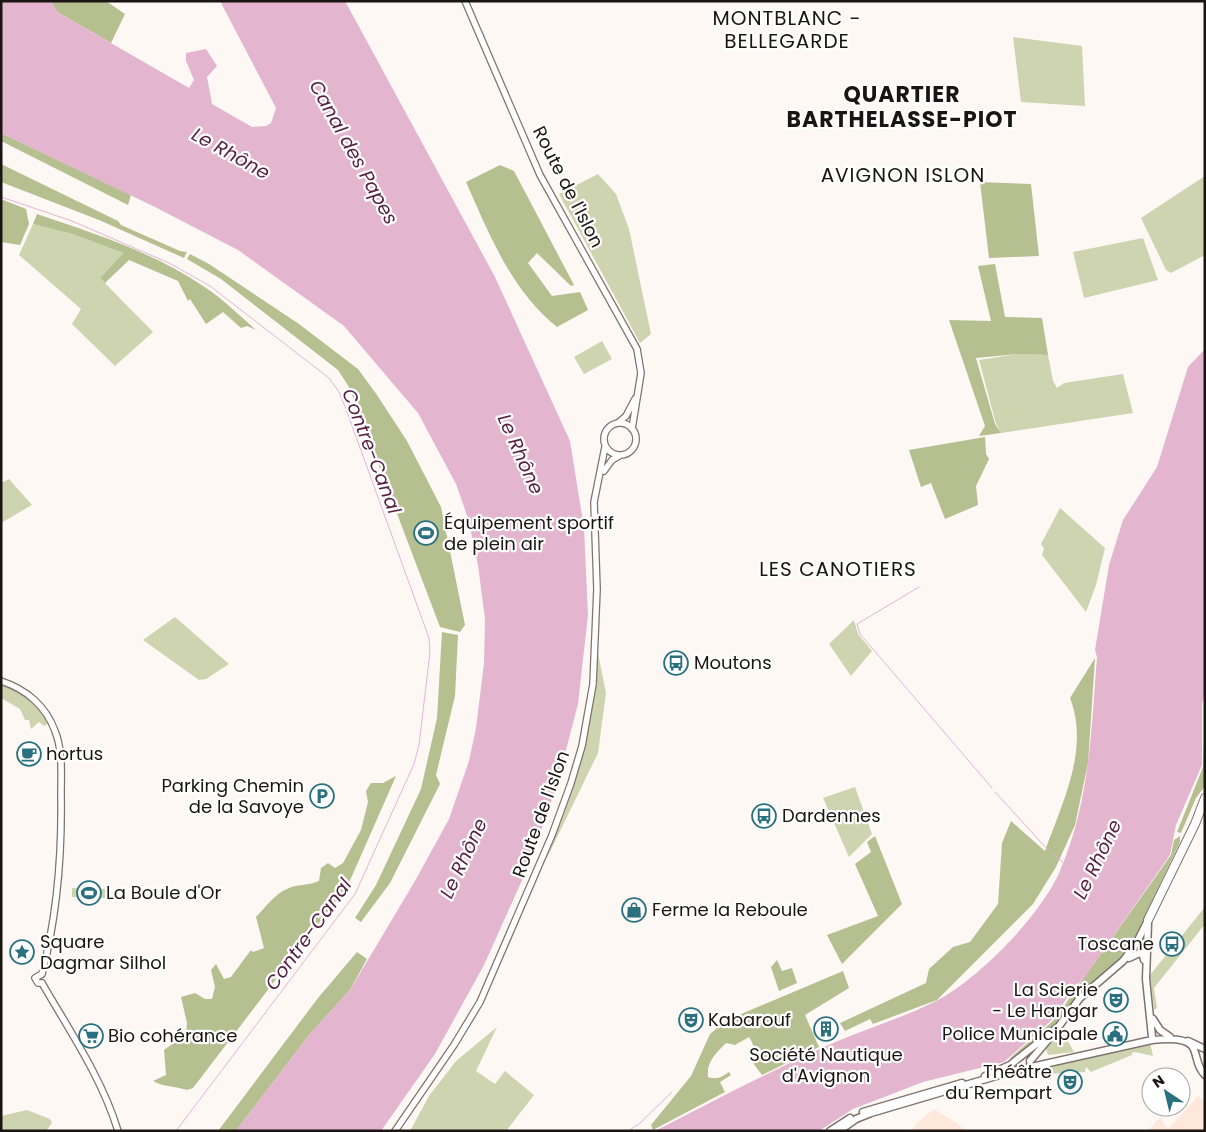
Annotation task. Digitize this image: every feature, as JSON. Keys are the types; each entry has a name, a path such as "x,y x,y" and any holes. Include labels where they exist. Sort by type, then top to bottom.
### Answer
{"highway":[{"path":"1148,920 1195,824 1205,798"}],"main road":[{"path":"1123,962 1136,944 1148,920"},
{"path":"1146,972 1148,920"},
{"path":"985,1076 1010,1065 1065,1020 1088,992 1123,962 1142,952 1151,1013 1152,1037"},
{"path":"1029,1063 1071,1015 1088,992"},
{"path":"1151,1013 1160,1030 1170,1037"},
{"path":"1039,1066 1029,1063 1026,1059 1027,1054 1050,1032"},
{"path":"830,1131 868,1112 1029,1063 1152,1037 1170,1037 1187,1040 1205,1049"},
{"path":"838,1131 868,1112 1039,1066 1146,1041 1178,1040 1192,1046 1199,1055 1205,1075"},
{"path":"964,1086 1016,1074"}],"street":[{"name":"Route de l'Islon","path":"465,1 540,175 632,337 640,365 640,385 632,429"},
{"name":"Route de l'Islon","path":"617,424 629,412 640,385"},
{"path":"601,474 612,460 628,453 634,447 636,440 632,429 628,426 617,424 605,432 605,447 611,453 619,456"},
{"name":"Route de l'Islon","path":"395,1131 436,1072 480,1002 549,844 571,783 589,709 595,664 597,579 594,502 605,447"},
{"path":"4,681 30,695 45,712 55,730 60,751 60,861 42,974 38,974 36,978 38,982 42,983 70,1028 100,1087 118,1131"}],"shaded area":[{"path":"1198,1096 1205,1102 1205,1131 1148,1131 1160,1117 1168,1129 1179,1117 1191,1117 1191,1104"},
{"path":"934,1109 966,1131 912,1131 918,1122"}],"green space":[{"path":"51,1 106,1 125,14 111,43 57,12"},
{"path":"1013,37 1082,46 1085,106 1021,102"},
{"path":"1,133 131,195 128,205 1,141"},
{"path":"1,164 118,221 121,225 180,251 187,252 184,258 99,220 1,182"},
{"path":"500,165 514,171 574,285 571,286 537,253 528,263 552,296 580,292 588,310 557,327 541,312 514,279 483,221 466,182"},
{"path":"598,174 616,194 629,229 651,334 640,343 559,194"},
{"path":"1205,176 1205,255 1171,273 1166,270 1141,218"},
{"path":"980,182 1031,184 1039,256 989,258"},
{"path":"1,199 26,209 29,224 20,245 1,242"},
{"path":"37,214 122,244 164,263 210,291 256,330 247,326 241,328 223,312 206,324 190,299 188,301 178,281 129,260 105,283 100,278 123,253 72,234 33,224"},
{"path":"33,224 72,234 123,253 100,278 153,332 115,366 72,324 81,309 19,255"},
{"path":"1143,238 1158,280 1084,298 1073,252"},
{"path":"190,254 209,264 299,324 358,369 377,395 407,441 441,507 465,625 460,632 440,627 349,387 338,370 221,279 187,259"},
{"path":"995,264 1005,317 1042,318 1048,355 1018,354 976,358 995,424 1001,433 979,436 985,426 949,320 991,321 978,266"},
{"path":"602,341 612,359 584,374 574,357"},
{"path":"1018,354 1048,355 1053,381 1057,388 1064,383 1123,374 1133,413 1001,433 996,424 979,360"},
{"path":"985,437 986,454 989,459 976,486 978,505 945,519 931,483 921,487 909,450"},
{"path":"9,479 32,505 1,523 1,483"},
{"path":"1060,508 1105,548 1096,585 1086,612 1042,555 1044,549 1041,544"},
{"path":"175,617 229,664 206,679 199,680 143,640"},
{"path":"854,620 858,634 872,651 851,676 829,644"},
{"path":"442,632 458,635 455,696 436,775 440,784 390,883 361,922 355,918 376,885 421,789 437,718"},
{"path":"598,653 606,693 598,753 546,860 575,782 591,715"},
{"path":"1095,658 1088,763 1075,825 1056,867 1033,904 937,1000 873,1024 870,1019 845,1031 840,1023 926,983 929,969 953,947 970,942 998,904 1002,843 1011,821 1045,851 1066,795 1075,756 1077,737 1075,717 1070,698"},
{"path":"1,684 16,690 29,699 48,724 44,726 39,722 31,729 29,720 25,720 20,709 1,698"},
{"path":"1205,713 1205,786 1196,798 1181,833 1177,832 1203,767"},
{"path":"396,776 348,885 193,1088 187,1090 153,1081 166,1075 164,1050 186,1034 187,1023 181,997 195,993 205,999 212,999 215,987 211,970 216,964 224,979 231,977 251,950 253,952 264,948 256,917 275,897 284,891 292,887 319,881 321,868 328,863 335,868 343,863 361,830 368,802 366,791 371,783 383,783"},
{"path":"855,787 872,834 849,857 823,798"},
{"path":"875,836 902,904 842,964 827,935 878,916 855,864 871,852 867,842"},
{"path":"1180,836 1180,842 1132,943 1112,967 1079,997 1061,1021 1016,1057 1009,1059 1054,1020 1171,855 1174,840"},
{"name":"La Boule d'Or","path":"72,888 106,889 106,898 72,897"},
{"path":"1205,907 1205,924 1154,988 1157,1008 1154,1010 1150,975"},
{"path":"357,952 367,959 350,990 309,1035 236,1131 218,1131 318,998"},
{"path":"777,960 782,971 792,968 797,983 779,991 771,967"},
{"path":"843,971 849,988 805,1015 819,1047 762,1075 750,1059 754,1048 749,1037 735,1045 726,1043 712,1058 708,1072 708,1077 717,1078 729,1072 731,1075 720,1082 725,1092 653,1130 651,1125 691,1076 710,1034 727,1020"},
{"path":"497,1027 476,1071 495,1084 505,1071 534,1095 506,1131 410,1131 429,1096 456,1061"},
{"path":"1064,1034 1074,1052 1048,1055 1046,1049 1048,1045"},
{"path":"1150,1042 1153,1056 1135,1052 1091,1072 1086,1067 1085,1072 1031,1075 1031,1070"},
{"path":"27,1110 50,1119 52,1123 46,1131 1,1131 1,1116"}],"water":[{"path":"1,1 51,1 57,12 189,88 194,80 186,61 186,53 206,49 217,66 207,77 212,104 252,127 266,126 271,123 276,108 220,1 345,1 495,277 570,441 584,528 588,615 578,704 556,788 528,867 484,965 435,1054 381,1131 236,1131 309,1035 350,990 415,881 449,819 469,761 476,728 484,663 485,619 478,565 468,518 456,484 418,413 344,326 238,250 155,207 1,133"},
{"name":"Le Rhône","path":"1205,349 1205,692 1202,704 1202,765 1176,825 1170,855 1084,978 1069,995 1053,1019 1004,1062 923,1082 853,1109 819,1131 655,1131 760,1077 824,1047 936,1001 971,978 989,962 1039,906 1060,871 1078,818 1088,766 1097,657 1095,650 1109,565 1123,520 1157,467 1188,367"}],"waterway":[{"name":"Contre-Canal","path":"1,197 72,221 169,263 210,286 329,378 339,392 346,409 429,638 430,652 419,745 414,764 355,894 176,1131"},
{"path":"919,587 857,624 860,634 992,788"},
{"path":"995,792 1049,851"},
{"path":"1052,854 1063,862"},
{"path":"628,1131 639,1124 672,1092"}],"place":[{"name":"Équipement sportif de plein air","path":"426,533"},
{"name":"Moutons","path":"676,663"},
{"name":"hortus","path":"29,754"},
{"name":"Parking Chemin de la Savoye","path":"322,796"},
{"name":"Dardennes","path":"764,816"},
{"name":"La Boule d'Or","path":"89,893"},
{"name":"Ferme la Reboule","path":"634,910"},
{"name":"Toscane","path":"1172,944"},
{"name":"Square Dagmar Silhol","path":"22,952"},
{"name":"La Scierie - Le Hangar","path":"1116,1000"},
{"name":"Kabarouf","path":"691,1020"},
{"name":"Société Nautique d'Avignon","path":"826,1029"},
{"name":"Police Municipale","path":"1115,1034"},
{"name":"Bio cohérance","path":"91,1036"},
{"name":"Théâtre du Rempart","path":"1070,1082"}],"district":[{"name":"MONTBLANC - BELLEGARDE","path":"787,30"},
{"name":"QUARTIER BARTHELASSE-PIOT","path":"902,106"},
{"name":"AVIGNON ISLON","path":"903,175"},
{"name":"LES CANOTIERS","path":"838,569"}],"water label":[{"name":"Canal des Papes","path":"354,152"}]}
